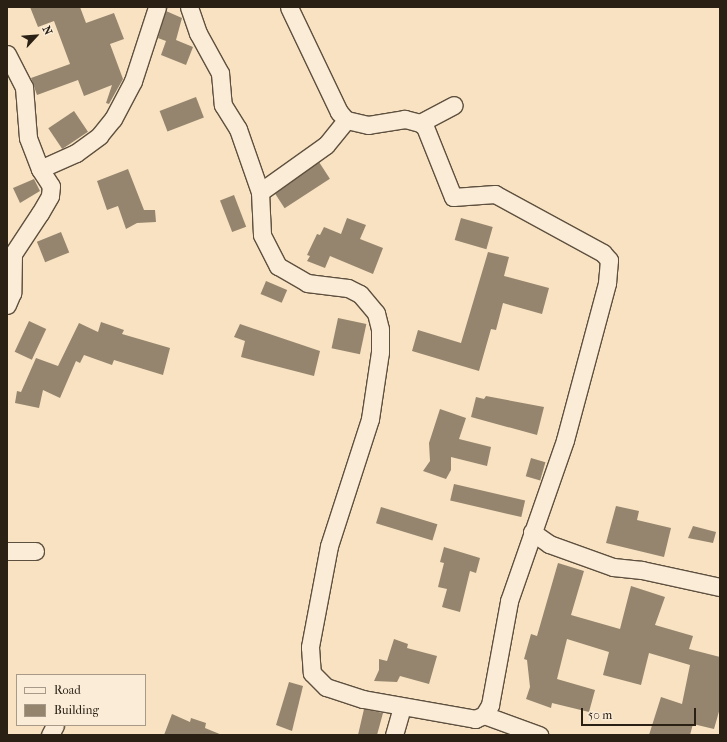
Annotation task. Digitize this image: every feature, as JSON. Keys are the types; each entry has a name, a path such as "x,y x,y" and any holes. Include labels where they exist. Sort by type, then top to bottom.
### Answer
{"street":[{"path":"40,169 76,153 99,136 113,119 133,81 157,7"},
{"path":"189,7 198,33 220,73 223,105 238,129 260,192 262,236 278,266 307,283 348,288 360,294 376,313 380,352 370,419 329,546 310,647 312,673 326,687 402,707 462,719 484,715 539,735"},
{"path":"289,7 339,112 346,120 368,125 405,119 420,122 425,127 453,197 495,194 569,237 594,247 609,260 607,283 565,440 509,601 490,706 484,715"},
{"path":"7,54 24,87 28,138 40,169 51,186 50,196 13,254 12,293 7,305"},
{"path":"420,122 454,105"},
{"path":"260,192 326,145 346,120"},
{"path":"532,532 549,544 613,568 642,570 720,587"},
{"path":"526,552 549,544"},
{"path":"7,551 34,550"},
{"path":"394,735 402,707"},
{"path":"50,735 54,726"}],"building":[{"path":"30,7 80,7 86,23 114,13 124,39 110,44 123,79 109,104 106,103 112,85 84,96 78,80 37,95 31,78 70,64 54,21 38,27"},
{"path":"166,11 182,18 176,40 193,47 186,65 161,55 166,41 158,38"},
{"path":"196,97 204,118 167,132 160,111"},
{"path":"74,111 88,132 62,149 48,128"},
{"path":"319,162 330,179 285,208 274,191"},
{"path":"128,169 144,210 155,210 156,222 137,223 126,229 118,206 107,210 97,181"},
{"path":"34,179 40,191 20,203 13,188"},
{"path":"234,195 246,227 232,232 220,200"},
{"path":"347,218 366,225 360,239 383,248 373,274 330,256 325,268 307,261 310,256 307,255 317,234 320,235 324,227 341,234"},
{"path":"461,218 493,227 486,249 455,240"},
{"path":"61,232 69,252 45,262 37,242"},
{"path":"488,252 509,257 504,276 549,288 542,314 503,303 496,330 491,329 479,371 412,351 418,330 461,343"},
{"path":"266,281 287,290 282,303 261,294"},
{"path":"338,318 366,324 360,354 332,348"},
{"path":"29,321 46,329 32,360 15,352"},
{"path":"101,322 124,330 122,334 170,348 163,375 114,360 112,365 84,355 80,363 76,361 60,398 43,390 39,408 15,403 17,391 21,392 36,358 58,366 79,323 98,332"},
{"path":"240,324 320,351 314,376 241,357 245,341 234,337"},
{"path":"486,396 544,407 537,435 471,417 476,397 484,399"},
{"path":"440,409 466,418 459,439 491,447 487,466 451,457 451,470 446,479 423,471 430,461 429,443"},
{"path":"531,458 545,462 540,480 526,476"},
{"path":"454,484 525,500 521,517 450,501"},
{"path":"616,506 639,511 637,520 671,528 664,557 606,543"},
{"path":"381,507 437,524 432,541 376,523"},
{"path":"693,526 716,532 713,543 688,538"},
{"path":"444,547 480,558 476,573 470,571 460,612 442,607 447,589 438,587 444,563 440,562"},
{"path":"558,563 584,571 571,615 620,629 631,586 665,597 655,625 693,636 689,649 720,657 720,708 714,729 693,724 690,735 649,735 661,697 682,704 690,665 649,653 641,685 603,675 609,652 567,639 557,679 595,690 589,712 552,703 551,708 526,699 530,687 527,660 524,659 531,634 537,636"},
{"path":"394,639 408,644 407,648 437,656 429,684 400,676 397,682 374,681 379,670 379,659 387,661"},
{"path":"289,682 303,686 292,731 276,725"},
{"path":"364,709 383,713 377,735 358,735"},
{"path":"172,714 190,722 191,718 206,723 205,728 222,735 164,735"}]}
